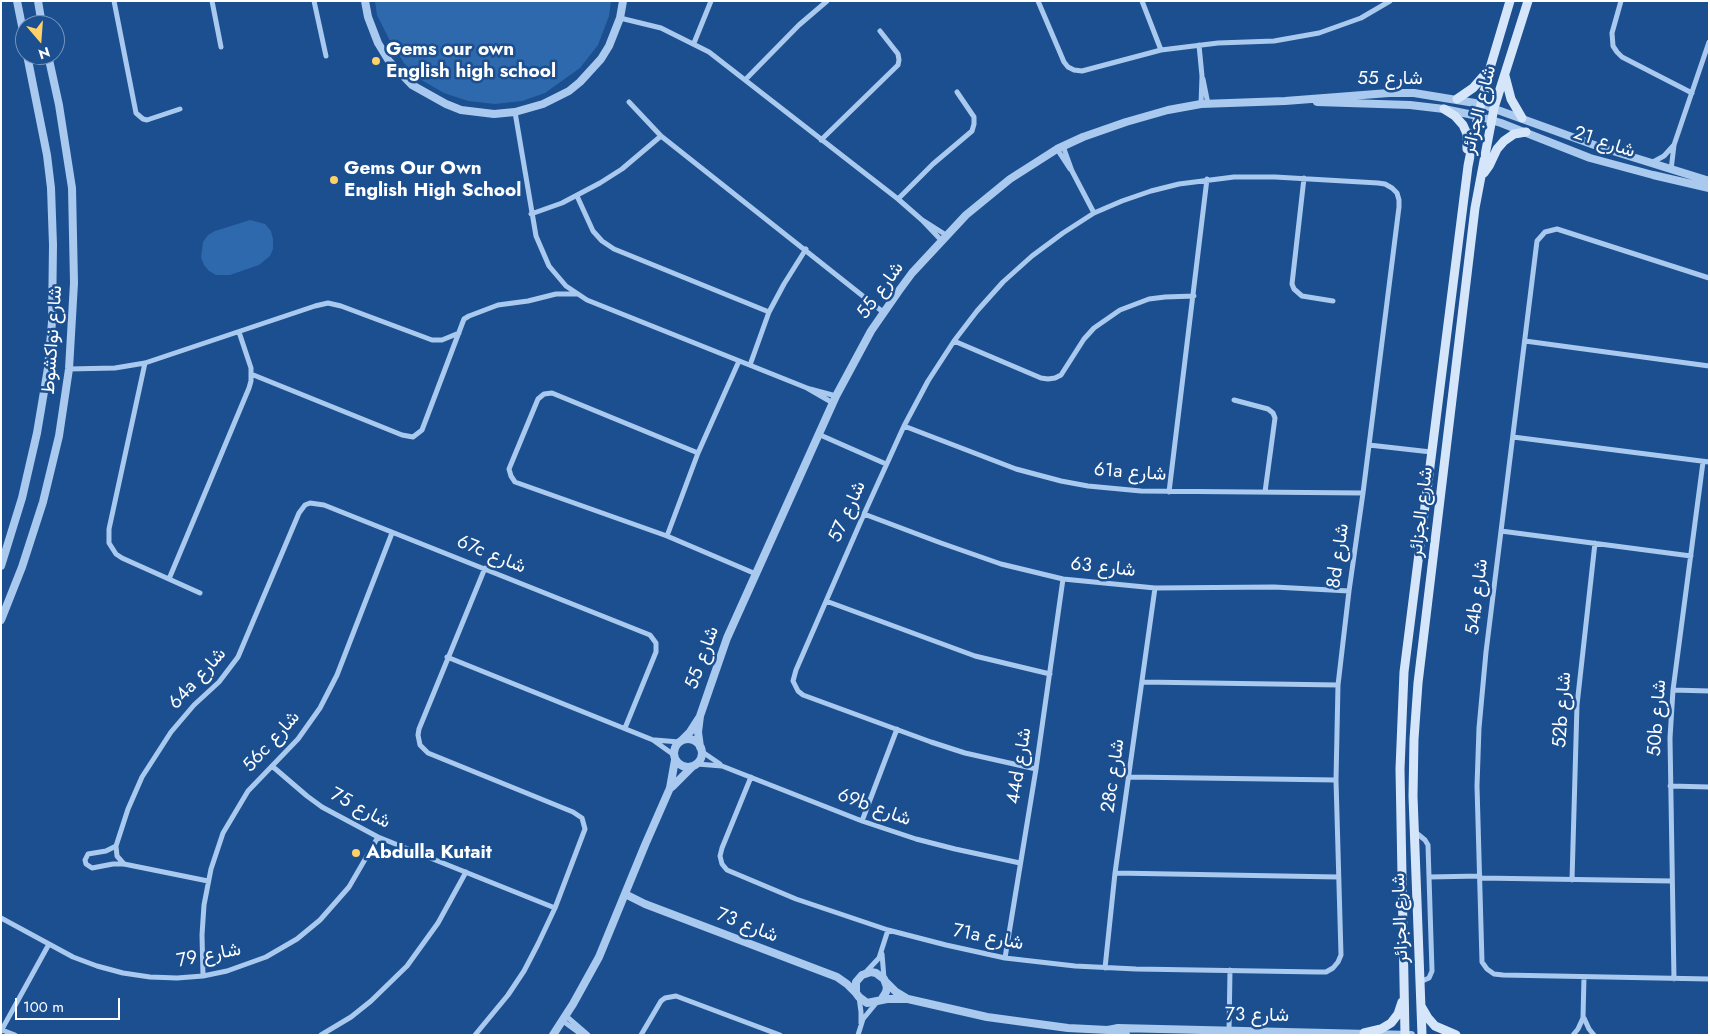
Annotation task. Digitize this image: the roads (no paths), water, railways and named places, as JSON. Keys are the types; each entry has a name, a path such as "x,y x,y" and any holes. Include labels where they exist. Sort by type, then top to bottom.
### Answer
{"main road":[{"name":"شارع الجزائر","path":"1405,1035 1401,846 1401,723 1404,672 1468,166 1490,68 1510,1"},
{"name":"شارع الجزائر","path":"1422,1035 1414,831 1414,739 1421,654 1476,208 1491,119 1528,1"},
{"path":"1457,99 1475,86 1490,68"},
{"path":"1505,74 1511,99 1522,118"},
{"path":"1444,109 1455,116 1465,129 1468,139 1468,166"},
{"path":"1482,175 1489,166 1496,148 1514,134 1526,132"},
{"path":"1364,1033 1381,1029 1391,1024 1398,1014 1404,994"},
{"path":"1420,1004 1435,1026 1456,1035"}],"street":[{"path":"17,1 20,15"},
{"path":"38,1 40,15"},
{"path":"114,1 136,114 147,120 180,110"},
{"path":"212,1 220,46"},
{"path":"314,1 326,56"},
{"path":"365,1 368,17 378,43 389,61 412,85 431,97 461,110 494,114 530,109 550,101 580,82 596,65 609,46 620,18 623,1"},
{"path":"694,43 711,1"},
{"path":"745,80 799,25 827,1"},
{"path":"1038,1 1064,62 1068,67 1082,71 1161,50 1199,45 1274,41 1312,35 1361,18 1390,1"},
{"path":"1142,1 1161,50"},
{"path":"1621,1 1612,33 1613,46 1617,52 1622,57 1692,93"},
{"path":"620,18 661,28 694,43 721,61 944,237"},
{"path":"821,140 898,65 900,60 898,54 880,31"},
{"path":"1639,171 1646,169 1665,174 1671,170 1674,145 1709,42"},
{"path":"1199,45 1205,104"},
{"name":"شارع نواكشوط","path":"1,566 22,498 37,433 48,368 52,322 53,244 51,188 47,155 30,65"},
{"name":"شارع نواكشوط","path":"1,620 25,559 45,494 59,436 69,369 74,283 72,188 68,155 50,65"},
{"path":"898,200 933,164 972,130 974,116 957,92"},
{"name":"شارع 55","path":"680,742 690,732 700,716 727,638 834,399 858,353 883,312 912,274 944,237 991,194 1033,164 1083,137 1168,110 1205,104 1285,101 1400,92 1457,99 1494,108"},
{"name":"شارع 55","path":"1285,101 1410,105 1444,109 1491,119"},
{"path":"629,102 661,136 806,249 883,312"},
{"name":"شارع 21","path":"1494,108 1597,146 1709,181"},
{"path":"515,112 536,236 546,261 557,277 576,294 587,300 834,399"},
{"name":"شارع 21","path":"1491,119 1590,158 1709,188"},
{"path":"531,214 577,196 622,169 661,136"},
{"path":"1651,163 1664,156 1674,145"},
{"path":"1060,148 1094,213"},
{"name":"شارع 57","path":"897,729 798,692 793,681 794,675 904,426 928,381 954,341 977,311 1032,256 1094,213 1122,200 1179,184 1207,179 1255,177 1304,178 1378,183"},
{"path":"1304,178 1292,284 1294,289 1302,296 1333,301"},
{"path":"1169,492 1207,179"},
{"name":"8d شارع","path":"1341,948 1336,780 1338,684 1349,591 1364,493 1399,200 1397,193 1392,188 1378,183"},
{"path":"577,196 593,231 614,250 769,312"},
{"name":"54b شارع","path":"1584,977 1494,974 1482,962 1478,786 1479,728 1486,652 1538,241 1551,229 1562,231 1709,278"},
{"path":"750,365 769,312 806,249"},
{"path":"252,374 402,435 413,437 422,430 464,320 488,308 504,304 528,301 546,296 576,294"},
{"path":"954,341 1048,380 1061,375 1084,339 1094,328 1120,310 1149,299 1194,296"},
{"path":"69,369 115,368 145,363 328,303 341,306 432,340 442,340 459,333"},
{"path":"169,579 249,388 252,374 238,332"},
{"path":"1524,341 1709,366"},
{"path":"667,536 698,453 739,361"},
{"path":"145,363 108,536 112,549 116,554 200,593"},
{"path":"698,453 552,393 544,394 538,399 509,469 515,482 667,536 756,574"},
{"path":"1234,400 1268,409 1273,413 1265,492"},
{"name":"61a شارع","path":"904,426 983,457 1035,474 1088,486 1169,492 1364,493"},
{"path":"818,434 886,464"},
{"path":"1514,437 1706,462"},
{"path":"1369,445 1431,452"},
{"name":"50b شارع","path":"1674,979 1670,738 1673,690 1706,462"},
{"name":"67c شارع","path":"310,503 324,505 650,635 657,648 625,728"},
{"name":"64a شارع","path":"116,846 135,793 156,754 182,718 219,682 238,657 299,514 310,503"},
{"name":"شارع 63","path":"864,514 1001,564 1063,579 1155,588 1283,587 1349,591"},
{"path":"1501,531 1691,556"},
{"name":"56c شارع","path":"204,976 202,935 208,881 218,845 232,816 248,791 304,732 329,692 392,532"},
{"name":"52b شارع","path":"1572,880 1577,705 1595,543"},
{"path":"476,1035 508,995 524,971 555,908 583,836 584,824 582,818 574,812 428,752 420,745 418,740 419,730 484,568"},
{"name":"44d شارع","path":"1005,958 1036,769 1063,579"},
{"name":"28c شارع","path":"1105,968 1115,873 1155,588"},
{"path":"826,601 975,656 1050,674"},
{"path":"448,657 653,740 682,766 694,765"},
{"path":"1143,682 1338,684"},
{"path":"1673,690 1709,691"},
{"name":"شارع 55","path":"700,716 698,736 701,748"},
{"path":"862,821 897,729 965,752 1036,769"},
{"path":"653,740 680,742 689,740 697,743 701,748 700,760 670,788"},
{"path":"553,1035 591,973 670,788 674,750 680,742"},
{"name":"69b شارع","path":"701,748 722,766"},
{"name":"69b شارع","path":"694,765 722,766 862,821 935,845 1020,862"},
{"name":"شارع 75","path":"272,766 306,796 378,837 555,908"},
{"name":"71a شارع","path":"751,777 720,856 726,870 796,899 888,930 946,946 1005,958 1105,968 1326,972 1338,962 1341,948"},
{"path":"1129,777 1336,780"},
{"path":"1670,786 1709,787"},
{"path":"1414,831 1427,842 1429,877 1432,971 1429,978 1420,982"},
{"name":"شارع 79","path":"1,918 72,956 98,966 123,973 150,977 204,976 227,971 266,957 285,947 309,930 330,910 349,887 378,837"},
{"path":"124,864 117,856 116,846 106,852 88,854 86,857 86,864 92,868 124,864 208,881"},
{"path":"322,1035 351,1017 371,1001 407,966 438,923 466,872"},
{"path":"1115,873 1338,877"},
{"path":"1429,877 1672,881"},
{"name":"شارع 73","path":"624,896 837,977 858,995"},
{"path":"858,1035 861,1012 855,987 862,975 875,963 882,951 888,930"},
{"path":"14,1035 2,1030 49,944"},
{"path":"860,1026 867,1013 886,992 882,951"},
{"path":"1229,1032 1230,970"},
{"path":"862,975 876,973 885,981"},
{"name":"شارع 73","path":"837,977 862,975"},
{"path":"1572,1035 1578,1029 1583,1018 1584,977 1709,979"},
{"name":"شارع 73","path":"885,981 896,992 908,999 971,1014 1027,1023 1108,1030 1118,1028 1411,1035"},
{"path":"858,995 867,1003 878,1001"},
{"path":"641,1035 658,1006 665,998 676,996 780,1035"},
{"name":"شارع 73","path":"878,1001 908,999"},
{"path":"1583,1018 1594,1035"},
{"path":"564,1019 582,1035"},
{"path":"564,1019 588,1035"},
{"name":"شارع 73","path":"1108,1030 1115,1034 1126,1035"}],"place":[{"name":"Gems our own English high school","path":"376,61"},
{"name":"Gems Our Own English High School","path":"334,180"},
{"name":"Abdulla Kutait","path":"356,853"}]}
